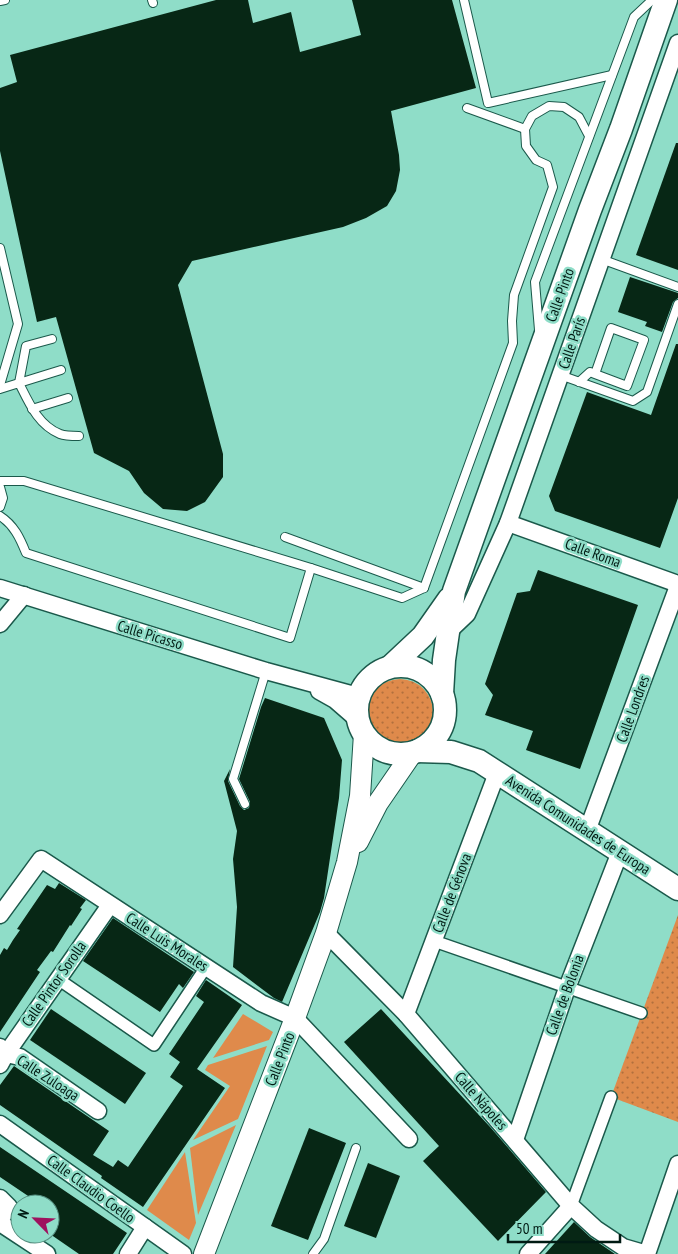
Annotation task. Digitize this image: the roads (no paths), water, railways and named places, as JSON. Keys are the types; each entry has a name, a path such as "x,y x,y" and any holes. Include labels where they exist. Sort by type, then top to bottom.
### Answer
{"main road":[{"name":"Calle Pinto","path":"443,698 447,633 454,591 666,0"},
{"name":"Calle Pinto","path":"391,666 424,636 454,591"},
{"path":"405,665 420,669 431,677 443,698 445,716 441,728 434,739 415,752 399,754 385,751 373,744 361,727 356,708 358,696 366,683 377,672 391,666 405,665"},
{"name":"Avenida Comunidades de Europa","path":"443,698 458,737 488,767"},
{"name":"Avenida Comunidades de Europa","path":"415,752 451,752 488,767 678,889"}],"street":[{"name":"Calle París","path":"447,633 467,614 508,523 678,43"},
{"name":"Calle Roma","path":"508,523 678,585"},
{"name":"Calle Londres","path":"587,831 678,585"},
{"name":"Calle Picasso","path":"0,588 266,671 358,696"},
{"path":"0,624 24,595"},
{"name":"Calle Picasso","path":"300,681 335,700 361,727"},
{"name":"Calle Pinto","path":"204,1254 296,1018 326,932 347,862 360,796 361,727"},
{"name":"Calle Pinto","path":"347,862 378,803 415,752"},
{"name":"Calle de Génova","path":"406,1014 434,941 488,767"},
{"name":"Calle de Bolonia","path":"515,1140 567,988 620,852"},
{"name":"Calle Luis Morales","path":"0,915 42,859 261,1003 296,1018"},
{"name":"Calle Pintor Sorolla","path":"2,1055 110,905"},
{"name":"Calle Nápoles","path":"326,932 406,1014 571,1206 596,1229 623,1247 647,1254"},
{"path":"434,941 641,1013"},
{"path":"58,979 154,1046 206,967"},
{"path":"296,1018 409,1139"},
{"name":"Calle Zuloaga","path":"2,1055 20,1057 98,1111"},
{"path":"528,1254 571,1206 611,1097"},
{"name":"Calle Claudio Coello","path":"0,1124 183,1254"},
{"path":"647,1254 678,1164"},
{"path":"0,1198 9,1207 0,1222 47,1254"},
{"path":"128,1254 145,1228"}],"lane":[{"path":"0,1 5,0"},
{"path":"464,0 488,103 612,74"},
{"path":"540,349 535,282 634,16 652,0"},
{"path":"0,481 24,482 311,568 402,598 424,588 513,344 514,294 553,187 547,165 536,160 526,146 525,129 532,116 549,106 564,107 579,117 589,136"},
{"path":"466,108 525,129"},
{"path":"0,248 18,324 0,385"},
{"path":"601,259 678,287"},
{"path":"560,375 632,401 647,392 678,304"},
{"path":"579,382 590,372 594,374 627,386 644,340 611,328 594,374"},
{"path":"52,339 26,346 20,383 32,409 42,422 60,434 79,436"},
{"path":"0,389 61,370"},
{"path":"32,409 68,398"},
{"path":"0,487 3,498 0,507"},
{"path":"0,516 7,520 18,534 26,554 290,638 311,568"},
{"path":"285,538 424,588"},
{"path":"245,804 233,779 266,671"},
{"path":"313,1254 324,1239 356,1148"}]}
